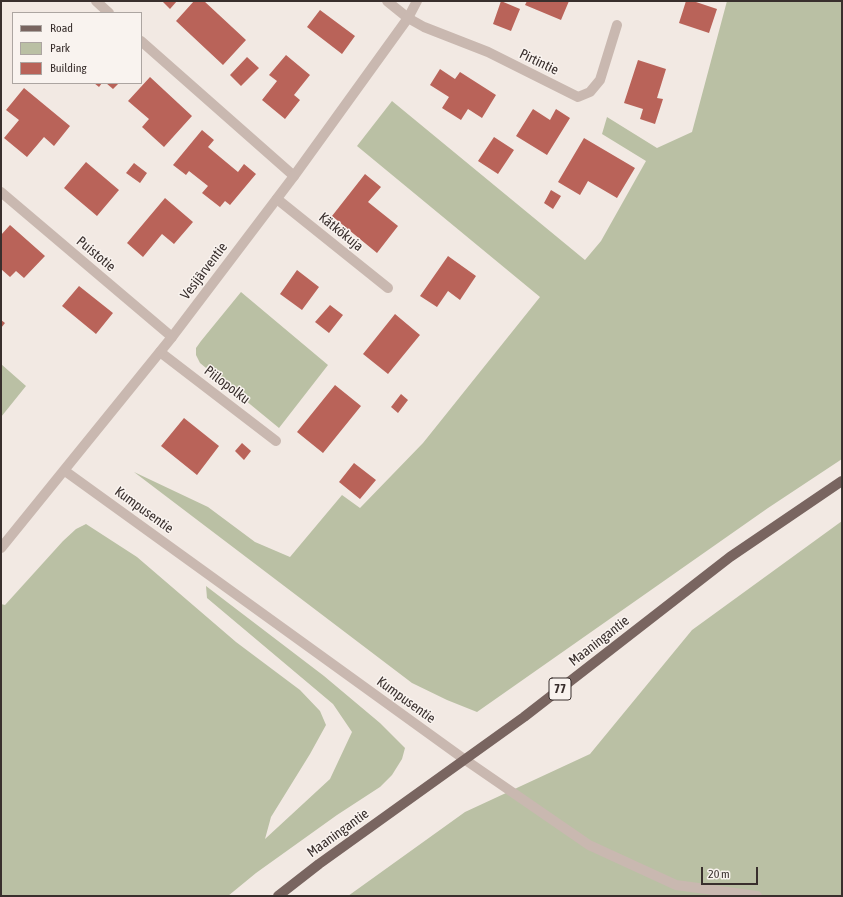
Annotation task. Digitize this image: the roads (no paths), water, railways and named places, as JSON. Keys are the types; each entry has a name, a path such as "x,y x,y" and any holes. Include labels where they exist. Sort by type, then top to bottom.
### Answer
{"main road":[{"name":"Maaningantie","path":"278,896 319,864 524,717 730,557 842,481"}],"street":[{"path":"96,1 108,12"},
{"name":"Pirtintie","path":"387,1 408,18 424,27 488,52 578,97 590,92 600,80 618,25"},
{"name":"Vesijärventie","path":"1,548 65,471 172,337 277,199 408,18 417,1"},
{"path":"142,42 294,176"},
{"name":"Puistotie","path":"1,192 172,337"},
{"name":"Kätkökuja","path":"277,199 388,288"},
{"name":"Piilopolku","path":"160,352 276,441"},
{"name":"Kumpusentie","path":"65,471 464,759 589,845 676,885 723,894 757,896"}]}
